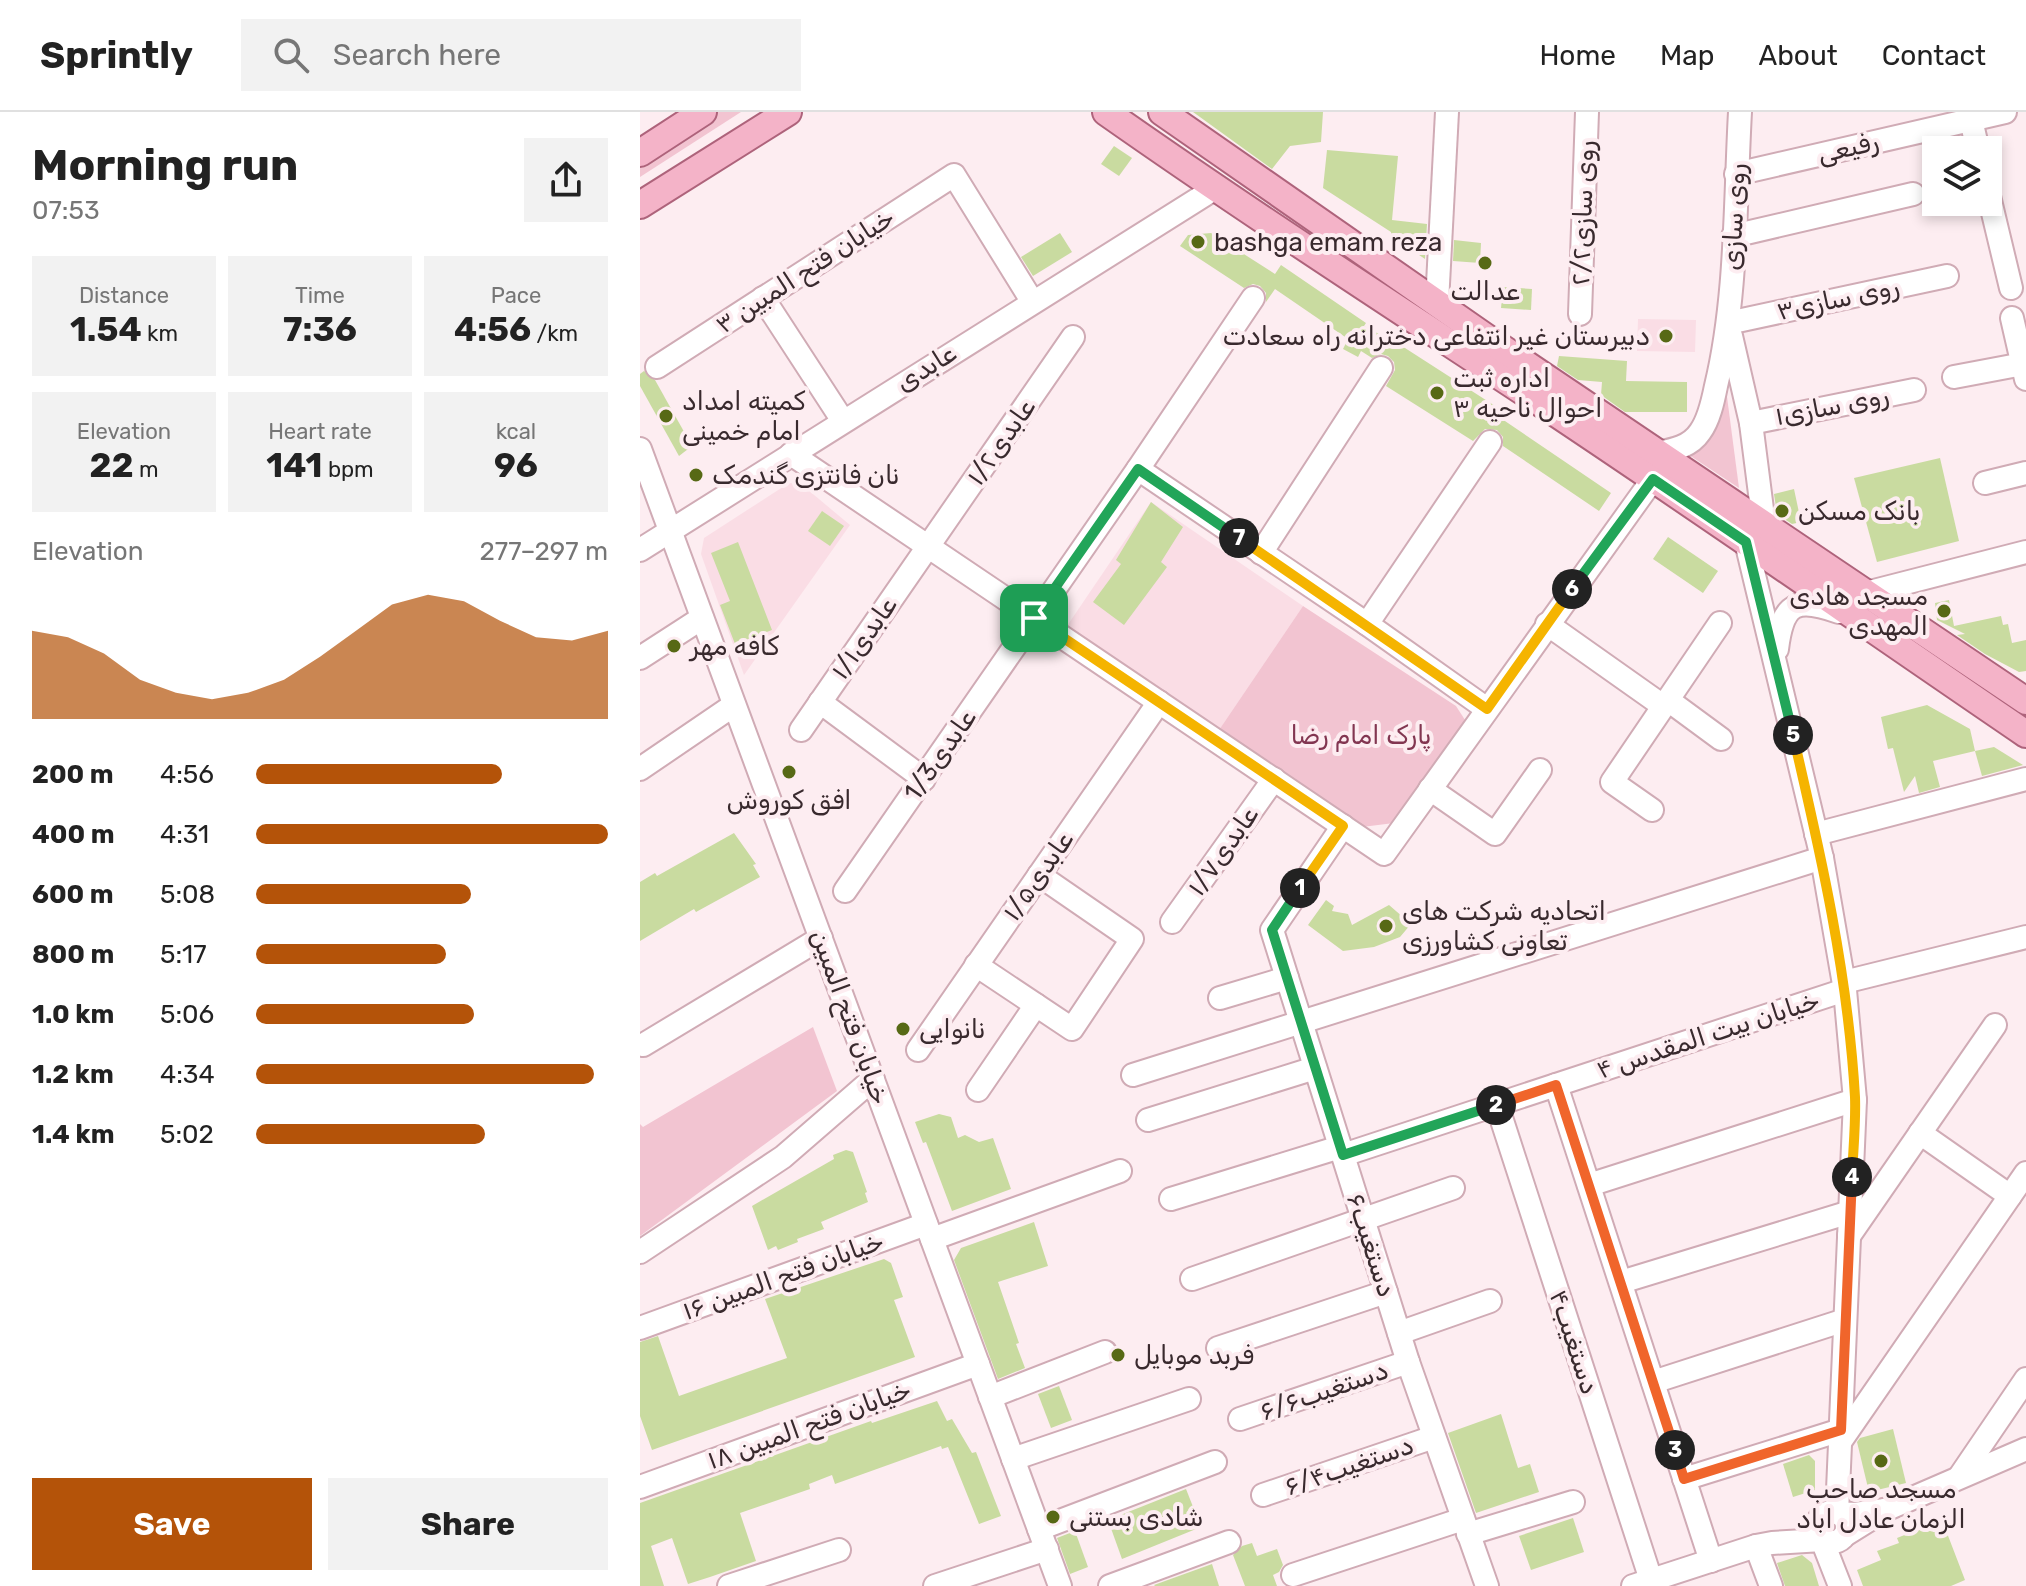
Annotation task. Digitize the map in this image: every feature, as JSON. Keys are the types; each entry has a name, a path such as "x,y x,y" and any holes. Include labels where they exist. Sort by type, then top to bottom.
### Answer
{"main road":[{"path":"640,153 703,112"},
{"path":"640,205 788,112"},
{"path":"1106,112 1214,189 1515,372 1755,533 1866,593 2026,701"},
{"path":"1162,112 1437,303 1515,372"},
{"path":"1755,533 1850,615 2026,734"},
{"path":"1934,671 1949,649"}],"street":[{"path":"1437,303 1447,112"},
{"name":"روی سازی۲/۲","path":"1580,314 1587,112"},
{"name":"روی سازی","path":"1728,323 1740,112"},
{"name":"رفیعی","path":"1736,174 2005,112"},
{"path":"1971,120 1975,136"},
{"name":"خیابان فتح المبین ۳","path":"657,367 954,175 1032,301"},
{"name":"عابدی","path":"640,550 667,522 791,454 1214,189"},
{"path":"1733,236 1913,194"},
{"path":"1994,216 2011,288"},
{"name":"روی سازی۳","path":"1728,323 1947,276"},
{"path":"763,298 843,421"},
{"name":"عابدی1/3","path":"845,891 1253,298"},
{"path":"1954,377 2024,372 2012,318"},
{"path":"1728,323 1751,423 1755,533 1776,658 1822,858 1845,986 1855,1100 1840,1436 1830,1528 1837,1578"},
{"path":"791,454 1384,854 1655,466 1700,433 1713,399 1728,323"},
{"name":"عابدی۱/۲","path":"928,546 1073,337"},
{"path":"1261,553 1381,368"},
{"name":"روی سازی۱","path":"1751,423 1914,390"},
{"path":"1367,624 1490,442"},
{"name":"خیابان فتح المبین","path":"640,449 1060,1586"},
{"path":"1138,469 1487,709"},
{"path":"1985,483 2026,473"},
{"path":"640,511 667,522"},
{"name":"عابدی۱/۱","path":"801,730 928,546"},
{"path":"1866,593 2026,552"},
{"path":"1776,658 1780,628 1795,607 1810,602 1850,615"},
{"path":"640,658 702,618"},
{"path":"1652,810 1612,782 1720,623"},
{"path":"1547,624 1721,739"},
{"path":"820,702 924,779"},
{"name":"عابدی۱/۵","path":"918,1050 1159,702"},
{"path":"640,769 734,705"},
{"path":"1430,789 1495,834 1540,770"},
{"name":"عابدی۱/۷","path":"1172,922 1274,779"},
{"path":"1816,834 2026,779"},
{"name":"دستغیب۶","path":"1343,826 1272,930 1408,1362 1487,1586"},
{"path":"1133,1075 1822,858"},
{"path":"976,965 1072,1029 1132,939 1039,875"},
{"name":"خیابان بیت المقدس ۴","path":"1171,1199 1497,1105 1845,986 2026,937"},
{"path":"643,1045 821,938"},
{"path":"1220,998 1287,978"},
{"path":"978,1090 1036,1005"},
{"path":"1849,1236 1995,1025"},
{"path":"1148,1120 1315,1068"},
{"path":"640,1252 783,1157 873,1079"},
{"path":"1556,1085 1711,1561"},
{"path":"1589,1185 1855,1100"},
{"name":"دستغیب۴","path":"1497,1105 1642,1583"},
{"path":"1920,1133 2010,1196"},
{"name":"خیابان فتح المبین ۱۶","path":"640,1328 1120,1171"},
{"path":"1684,1479 1840,1436 2026,1173"},
{"path":"1192,1279 1453,1188"},
{"path":"1621,1282 1850,1212"},
{"path":"1218,1348 1386,1292"},
{"path":"1399,1333 1490,1301"},
{"path":"1653,1382 1845,1320"},
{"path":"990,1397 1105,1352"},
{"name":"دستغیب۶/۶","path":"1240,1419 1408,1362"},
{"name":"خیابان فتح المبین ۱۸","path":"640,1487 978,1364"},
{"path":"1960,1476 2026,1379"},
{"path":"1013,1459 1189,1399"},
{"name":"دستغیب۶/۴","path":"1263,1495 1434,1437"},
{"path":"1642,1583 1764,1544 1830,1528 1855,1514 1885,1510 2026,1449"},
{"path":"935,1586 1215,1462"},
{"path":"1293,1575 1466,1526 1573,1502"},
{"path":"1110,1586 1229,1542"},
{"path":"1764,1544 1771,1586"},
{"path":"735,1585 839,1550"}],"shaded area":[{"name":"دبیرستان غیر انتفاعی دخترانه راه سعادت","path":"1638,319 1696,320 1695,352 1637,351"},
{"path":"789,483 801,484 850,525 744,675 701,554 704,538"},
{"path":"1151,502 1303,606 1219,730 1067,626"}],"green space":[{"path":"714,112 741,112 640,177 640,164"},
{"path":"1724,374 1739,488 1686,453"},
{"name":"پارک امام رضا","path":"1303,606 1456,706 1467,723 1394,823 1362,827 1219,730"},
{"path":"813,1027 837,1091 640,1236 640,1124 643,1127"}],"building":[{"path":"1193,112 1323,112 1321,142 1290,146 1272,169"},
{"path":"1114,146 1132,158 1119,176 1101,164"},
{"path":"1327,150 1398,156 1392,220 1427,224 1425,259 1391,236 1391,232 1323,188"},
{"path":"1060,233 1072,252 1033,276 1021,257"},
{"path":"1211,233 1275,274 1281,265 1366,323 1364,326 1405,348 1506,413 1502,419 1611,493 1599,511 1503,446 1503,437 1497,430 1485,429 1473,441 1386,386 1395,370 1394,362 1388,356 1381,354 1372,358 1361,351 1358,357 1343,349 1348,339 1275,289 1266,302 1266,293 1260,286 1253,284 1244,288 1180,246 1188,235"},
{"path":"1454,240 1481,243 1480,263 1453,261"},
{"path":"1503,287 1532,289 1531,310 1501,308"},
{"path":"1559,356 1627,361 1626,381 1687,382 1687,412 1625,412 1601,395 1602,382 1578,380 1557,366"},
{"name":"کمیته امداد امام خمینی","path":"644,371 655,380 692,446 679,456 640,386 640,374"},
{"path":"1940,458 1959,541 1877,562 1854,478"},
{"name":"بانک مسکن","path":"1794,489 1801,522 1792,524 1777,514 1774,494"},
{"path":"1151,502 1183,527 1161,562 1167,567 1124,625 1093,602 1121,564 1116,560"},
{"path":"822,511 844,526 830,546 808,531"},
{"path":"1668,537 1718,571 1703,593 1653,559"},
{"path":"738,542 772,630 735,644 720,605 730,601 711,553"},
{"path":"1949,600 1954,626 2001,616 2003,625 2008,624 2012,643 2026,640 2026,671 2019,672 1985,654 1957,635 1965,634 1937,620 1935,603"},
{"path":"1927,705 1970,729 1975,751 1933,761 1940,787 1919,793 1915,776 1904,792 1893,748 1888,749 1881,717"},
{"path":"1994,747 2023,765 1982,776 1975,751"},
{"path":"734,833 756,864 753,865 760,877 696,912 694,909 640,941 640,882 655,873 657,876"},
{"name":"اتحادیه شرکت های تعاونی کشاورزی","path":"1326,900 1334,906 1332,911 1348,914 1352,925 1389,905 1411,924 1400,937 1374,947 1343,951 1308,925"},
{"path":"939,1114 951,1117 958,1138 965,1135 979,1142 993,1138 1011,1189 952,1211 926,1142 923,1143 915,1122"},
{"path":"846,1150 853,1152 868,1202 821,1222 824,1229 797,1239 798,1242 778,1250 776,1246 768,1250 752,1206"},
{"path":"1034,1222 1048,1266 998,1282 1025,1368 998,1379 954,1260 961,1248"},
{"path":"884,1259 891,1263 903,1297 894,1300 915,1357 652,1450 640,1416 640,1342 658,1336 679,1396 787,1358 765,1299"},
{"path":"1059,1386 1072,1420 1051,1428 1038,1394"},
{"path":"937,1401 947,1421 952,1419 972,1453 976,1452 1001,1516 979,1524 948,1447 942,1449 941,1446 835,1484 832,1475 809,1484 810,1489 740,1513 756,1561 710,1577 688,1584 672,1538 651,1546 664,1586 640,1586 640,1503 871,1421"},
{"path":"1501,1414 1518,1468 1530,1464 1539,1492 1476,1513 1448,1433"},
{"name":"مسجد صاحب الزمان عادل اباد","path":"1893,1429 1906,1483 1869,1492 1857,1442 1860,1438"},
{"path":"1809,1455 1815,1461 1815,1490 1793,1497 1783,1464"},
{"path":"1186,1489 1201,1527 1122,1559 1108,1520"},
{"path":"1573,1518 1584,1552 1531,1570 1519,1536"},
{"path":"1942,1520 1965,1580 1951,1586 1863,1586 1857,1570 1881,1560 1877,1551 1899,1543 1897,1538"},
{"path":"1075,1531 1088,1567 1070,1574 1057,1538"},
{"path":"1252,1543 1257,1556 1277,1549 1283,1565 1273,1575 1277,1586 1245,1586 1233,1555 1242,1546"},
{"path":"1802,1555 1812,1563 1819,1586 1785,1586 1777,1563"},
{"path":"1212,1564 1219,1586 1154,1585"}],"place":[{"name":"bashga emam reza","path":"1198,242"},
{"name":"عدالت","path":"1485,263"},
{"name":"دبیرستان غیر انتفاعی دخترانه راه سعادت","path":"1666,336"},
{"name":"اداره ثبت احوال ناحیه ۳","path":"1437,393"},
{"name":"کمیته امداد امام خمینی","path":"666,416"},
{"name":"نان فانتزی گندمک","path":"696,475"},
{"name":"بانک مسکن","path":"1782,511"},
{"name":"مسجد هادی المهدی","path":"1944,611"},
{"name":"کافه مهر","path":"674,646"},
{"name":"افق کوروش","path":"789,772"},
{"name":"اتحادیه شرکت های تعاونی کشاورزی","path":"1386,926"},
{"name":"نانوایی","path":"903,1029"},
{"name":"فربد موبایل","path":"1118,1355"},
{"name":"مسجد صاحب الزمان عادل اباد","path":"1881,1461"},
{"name":"شادی بستنی","path":"1053,1517"}],"route":[{"path":"1138,469 1487,709 1653,479 1746,542 1822,858 1845,990 1855,1100 1841,1430 1684,1479 1556,1085 1343,1155 1272,930 1343,826 1034,618 1138,469"}]}
